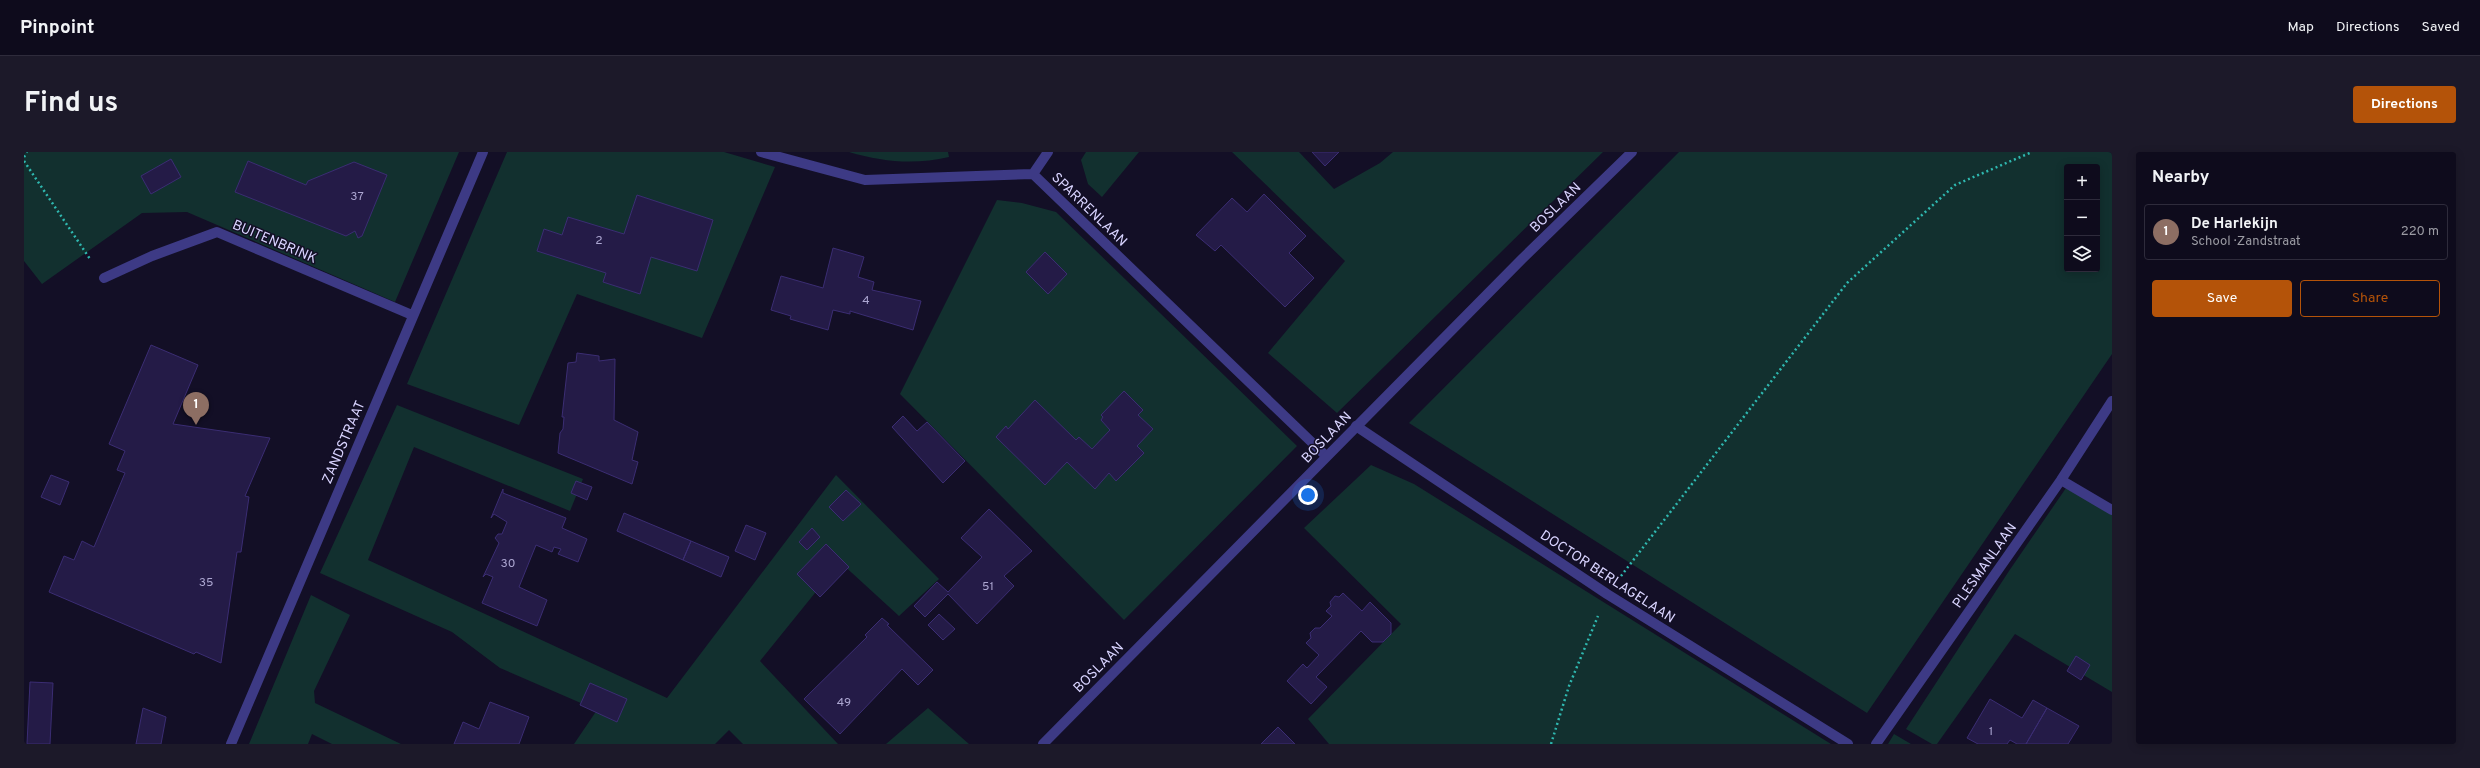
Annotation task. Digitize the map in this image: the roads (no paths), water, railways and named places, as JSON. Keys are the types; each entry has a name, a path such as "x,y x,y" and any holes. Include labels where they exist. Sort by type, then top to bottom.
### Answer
{"street":[{"name":"ZANDSTRAAT","path":"231,744 412,314 483,152"},
{"name":"SPARRENLAAN","path":"761,152 865,180 1033,174 1326,456"},
{"path":"1033,174 1048,152"},
{"name":"BOSLAAN","path":"1042,744 1326,456 1632,152"},
{"name":"BUITENBRINK","path":"104,278 152,256 217,232 412,314"},
{"name":"PLESMANLAAN","path":"1876,744 2061,480 2112,401"},
{"name":"DOCTOR BERLAGELAAN","path":"1356,426 1607,594 1848,744"},
{"path":"2061,480 2112,510"}],"place":[{"name":"De Harlekijn","path":"196,425"}]}
